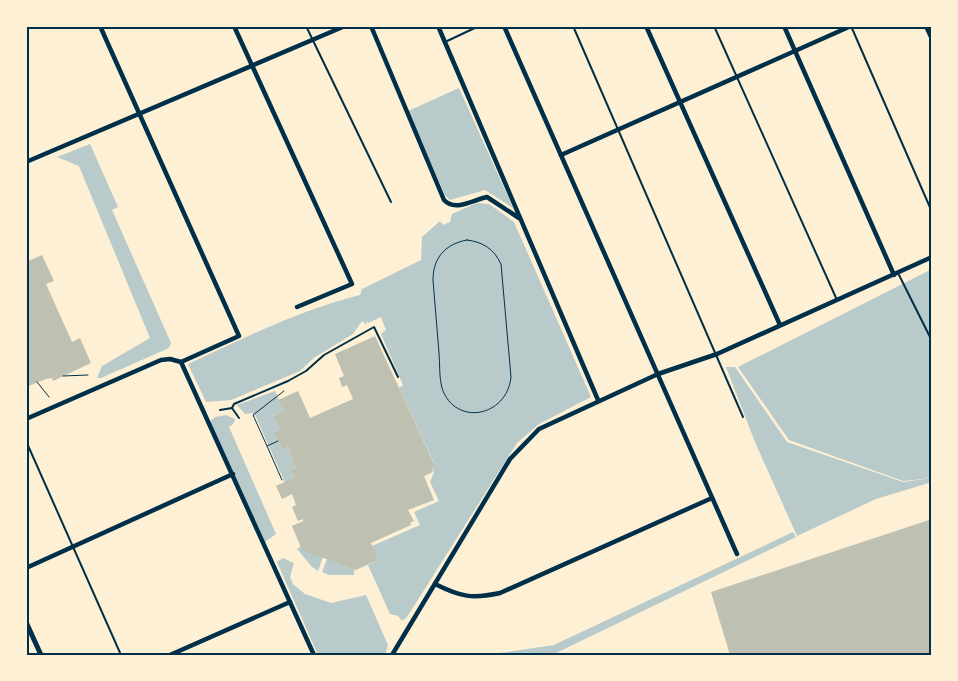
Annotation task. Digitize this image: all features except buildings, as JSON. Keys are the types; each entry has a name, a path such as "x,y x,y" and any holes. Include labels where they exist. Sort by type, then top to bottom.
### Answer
{"street":[{"path":"26,419 161,360 170,359 181,362 239,336 100,26"},
{"path":"234,26 352,284 297,307"},
{"path":"26,162 345,26"},
{"path":"372,26 444,200 448,205 454,207 487,197 520,218"},
{"path":"438,26 598,400"},
{"path":"504,26 737,554"},
{"path":"646,26 780,326"},
{"path":"784,26 896,274"},
{"path":"561,155 617,128 851,26"},
{"path":"926,26 932,39"},
{"path":"392,655 510,459 526,440 539,429 598,400 658,374 717,354 932,257"},
{"path":"181,362 314,655"},
{"path":"26,568 233,474"},
{"path":"435,584 454,594 466,597 481,597 500,593 712,498"},
{"path":"170,655 290,602"},
{"path":"26,622 40,654"}],"lane":[{"path":"306,26 391,202"},
{"path":"445,42 479,26"},
{"path":"573,26 743,417"},
{"path":"714,26 838,301"},
{"path":"851,26 932,212"},
{"path":"896,274 932,341"},
{"path":"220,410 232,408 234,404 288,381 306,370 324,355 374,327 398,377"},
{"path":"232,408 239,418"},
{"path":"26,440 121,655"}],"path":[{"path":"460,241 475,241 491,249 502,264 510,384 507,394 494,408 477,413 455,406 445,394 441,381 434,267 446,247 460,241"},
{"path":"63,376 88,375"},
{"path":"37,382 49,397"},
{"path":"282,480 253,415 284,391"},
{"path":"267,446 278,441"}],"shaded area":[{"path":"459,88 513,208 485,190 450,200 445,195 408,111"},
{"path":"90,144 118,207 112,210 171,343 169,348 101,378 97,378 102,366 150,338 79,166 57,157"},
{"path":"477,203 489,204 514,222 591,397 539,424 517,443 407,617 402,621 398,616 390,614 368,565 378,560 372,546 420,525 414,512 439,501 430,482 434,472 432,467 435,465 399,388 403,385 381,334 386,330 381,317 368,323 366,320 367,325 362,321 353,334 315,357 300,371 231,400 206,402 188,364 315,308 360,295 362,289 421,260 422,237 440,221 443,225 450,222 452,214"},
{"path":"932,269 932,478 903,481 789,440 738,367"},
{"path":"726,367 735,367 787,442 903,482 932,478 932,482 876,499 797,536 755,442"},
{"path":"275,391 284,411 273,416 280,430 274,432 282,450 288,447 296,468 291,470 295,477 285,483 256,417 253,413 245,414 237,405"},
{"path":"226,415 235,419 234,423 229,427 276,534 265,542 210,422 215,417"},
{"path":"793,532 796,537 552,655 487,655 554,645"},
{"path":"301,546 323,557 318,571 312,567 297,549"},
{"path":"283,558 294,563 290,577 293,584 305,594 331,603 366,595 388,645 385,655 318,655 277,562"},
{"path":"327,559 354,569 354,575 329,575 322,572"}]}
